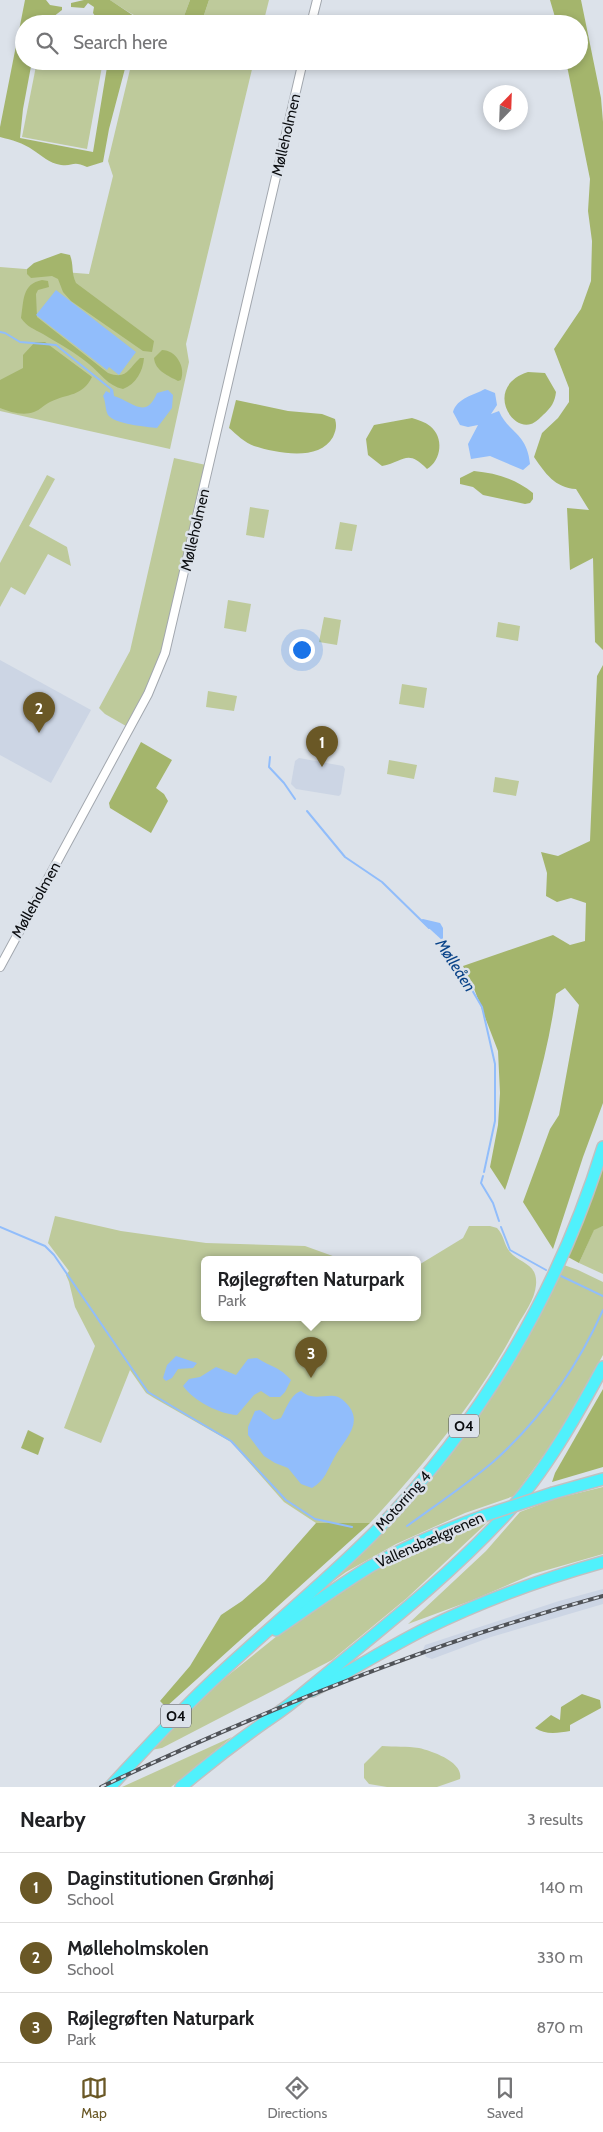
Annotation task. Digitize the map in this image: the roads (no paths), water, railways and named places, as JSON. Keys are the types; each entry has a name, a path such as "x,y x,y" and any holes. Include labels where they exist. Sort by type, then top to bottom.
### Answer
{"highway":[{"name":"Motorring 4","path":"110,1787 161,1731 210,1683 372,1535 426,1476 474,1412 513,1353 553,1278 583,1207 603,1147"},
{"path":"181,1787 208,1764 301,1696 442,1578 509,1511 536,1476 575,1417 603,1367"},
{"name":"Vallensbækgrenen","path":"248,1650 330,1592 372,1566 441,1532 483,1516 603,1478"},
{"path":"301,1696 426,1629 469,1609 551,1578 603,1562"}],"street":[{"path":"313,15 317,0"},
{"name":"Mølleholmen","path":"0,966 148,694 165,652 301,70"}],"water":[{"path":"56,290 136,352 119,375 109,367 107,370 36,315"},
{"path":"113,389 114,396 138,407 148,406 157,393 168,390 173,395 172,408 157,428 117,421 108,415 103,396 106,391 110,393 110,390"},
{"path":"485,389 495,393 497,405 491,414 499,411 507,424 525,445 530,464 523,470 490,456 471,459 468,444 478,425 468,427 460,425 453,412 462,400"},
{"path":"420,920 440,923 443,928 443,941"},
{"path":"176,1356 197,1363 193,1368 178,1369 172,1378 166,1381 163,1378 167,1365"},
{"path":"257,1358 279,1370 291,1380 280,1397 270,1397 261,1391 254,1395 237,1415 207,1406 183,1386 189,1379 200,1377 216,1367 236,1375 248,1359"},
{"path":"301,1391 315,1397 336,1396 344,1401 354,1416 354,1423 348,1437 323,1478 312,1488 301,1484 288,1468 264,1456 248,1435 248,1427 255,1411 260,1410 274,1420 281,1418 292,1398"}],"waterway":[{"path":"0,332 20,342 56,345 111,389"},
{"path":"270,757 269,767 284,783 295,799"},
{"name":"Mølleåen","path":"307,811 345,857 382,882 429,928"},
{"name":"Mølleåen","path":"442,939 482,1007 495,1064 495,1121 484,1172"},
{"path":"483,1176 481,1183 493,1203 499,1221"},
{"path":"0,1227 45,1246 54,1255 148,1392 231,1441 286,1500 315,1519 352,1527"},
{"path":"501,1227 510,1250 546,1270"},
{"path":"561,1276 603,1296"},
{"path":"407,1526 462,1487 493,1462 526,1429 542,1411 569,1373 603,1310"}],"railway":[{"path":"101,1787 223,1731 348,1680 474,1635 603,1596"}],"place":[{"name":"Mølleholmskolen","path":"39,733"},
{"name":"Daginstitutionen Grønhøj","path":"322,767"},
{"name":"Røjlegrøften Naturpark","path":"311,1378"}]}
